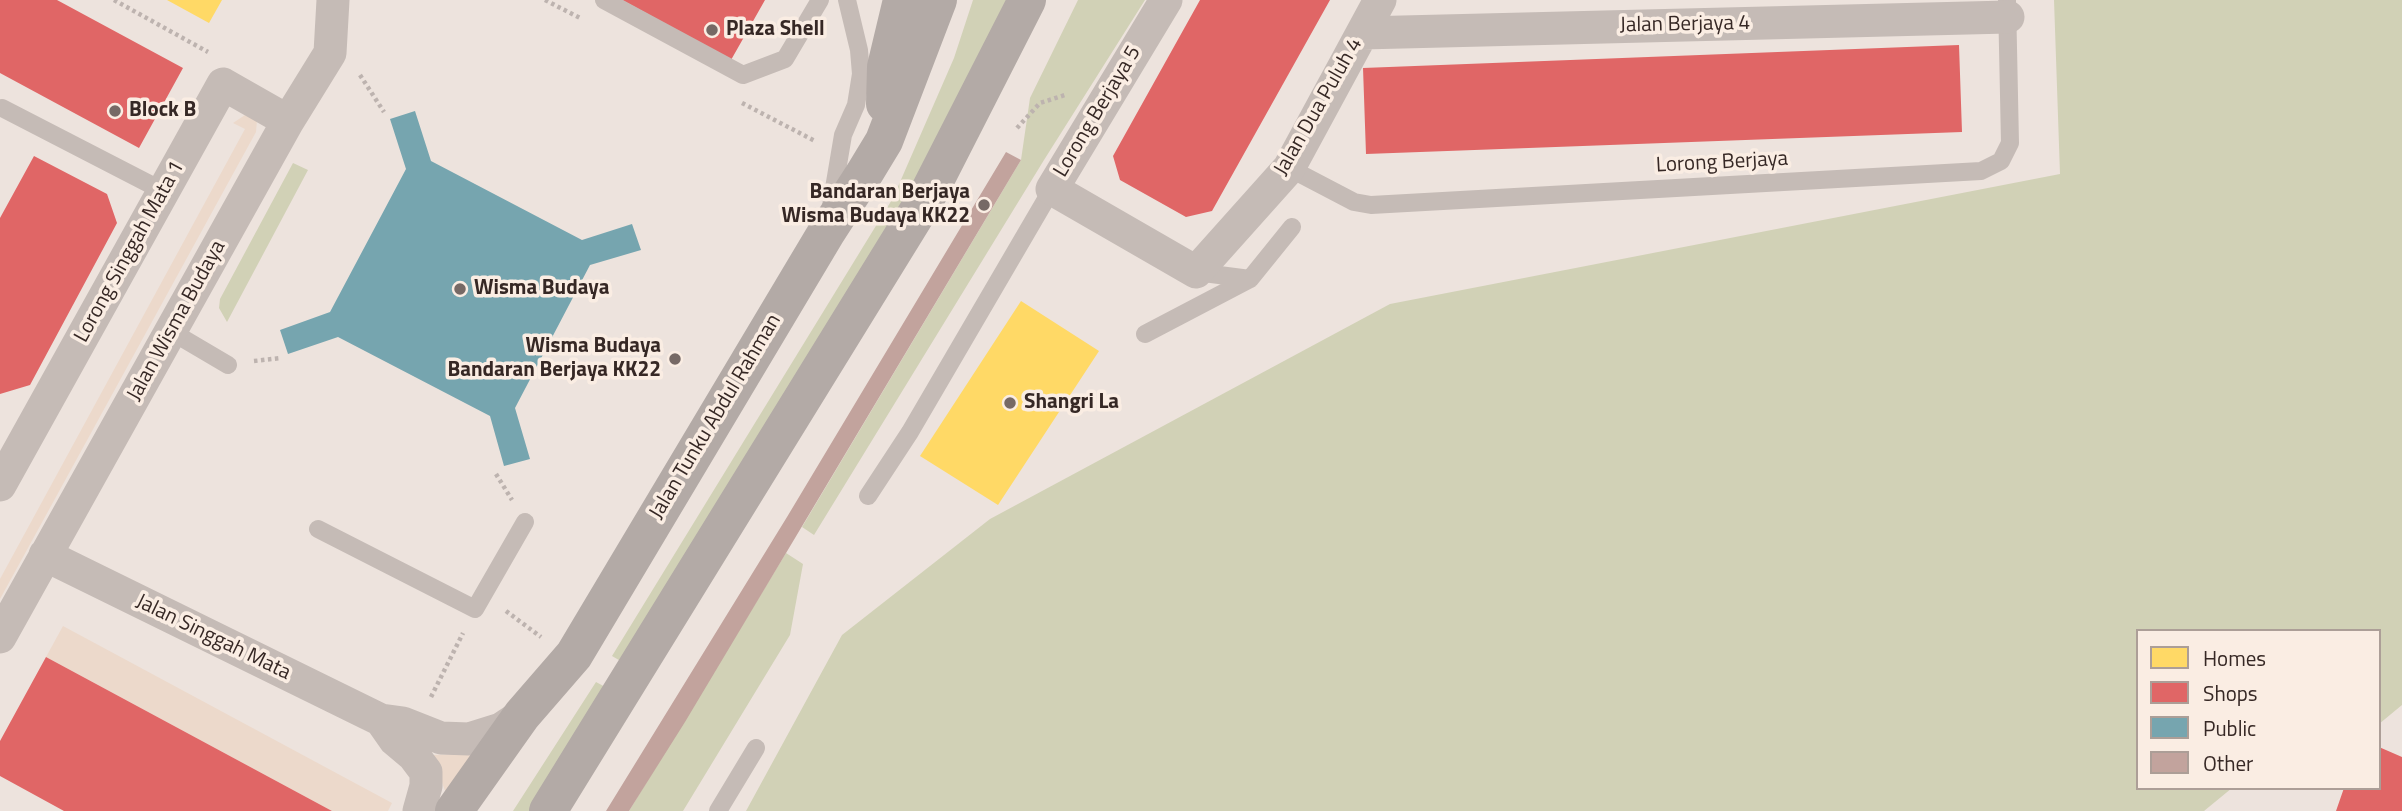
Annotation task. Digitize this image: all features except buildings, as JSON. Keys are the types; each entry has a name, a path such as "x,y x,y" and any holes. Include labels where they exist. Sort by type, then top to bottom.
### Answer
{"main road":[{"path":"884,141 886,67 902,0"},
{"name":"Jalan Tunku Abdul Rahman","path":"454,811 523,715 574,655 826,233 884,141 938,0"},
{"path":"548,811 926,198 1027,0"}],"street":[{"name":"Jalan Wisma Budaya","path":"0,637 288,121 330,53 334,0"},
{"name":"Lorong Berjaya 5","path":"1166,0 1052,190 1196,272"},
{"name":"Jalan Dua Puluh 4","path":"1196,272 1289,168 1380,0"},
{"name":"Jalan Berjaya 4","path":"1362,33 2008,8"},
{"name":"Lorong Singgah Mata 1","path":"0,485 223,84 288,121"},
{"name":"Jalan Singgah Mata","path":"45,555 381,720 403,723 441,738 469,738 501,729 523,715"},
{"name":"Jalan Singgah Mata","path":"381,720 395,740 414,756 426,772 426,786 419,811"}],"lane":[{"path":"604,0 743,75 785,59 820,0"},
{"path":"826,233 843,135 856,105 861,74 859,50 847,0"},
{"name":"Lorong Berjaya","path":"1289,168 1354,202 1371,205 1981,171 2001,161 2010,143 2008,8"},
{"path":"1,109 163,191"},
{"path":"868,496 910,432 1052,190"},
{"path":"1145,334 1250,279 1293,227"},
{"path":"1196,272 1250,279"},
{"path":"172,332 228,365"},
{"path":"318,529 479,602 525,522"},
{"path":"718,811 756,748"}],"path":[{"path":"114,0 209,52"},
{"path":"359,73 384,112"},
{"path":"1017,128 1040,103 1069,94"},
{"path":"440,680 479,602 544,640"}],"green space":[{"path":"973,0 1012,0 905,205 624,663 612,656 893,198 954,58"},
{"path":"1078,0 1145,0 814,535 802,527 1021,160 1030,98"},
{"path":"2054,0 2402,0 2402,705 2381,722 2381,629 2136,629 2136,790 2230,790 2204,811 746,811 842,635 990,519 1390,304 2060,174"},
{"path":"293,163 308,170 227,322 219,308 220,299"},
{"path":"786,553 803,564 790,635 683,811 629,811"},
{"path":"596,682 609,689 530,811 513,811"}],"shaded area":[{"path":"245,115 257,120 256,132 0,599 0,579 245,129 233,123"},
{"path":"63,626 392,803 388,811 332,811 46,657"},
{"path":"478,753 448,799 432,755"}],"place":[{"name":"Plaza Shell","path":"712,30"},
{"name":"Block B","path":"115,111"},
{"name":"Bandaran Berjaya Wisma Budaya KK22","path":"984,205"},
{"name":"Wisma Budaya","path":"460,289"},
{"name":"Wisma Budaya Bandaran Berjaya KK22","path":"675,359"},
{"name":"Shangri La","path":"1010,403"}]}
